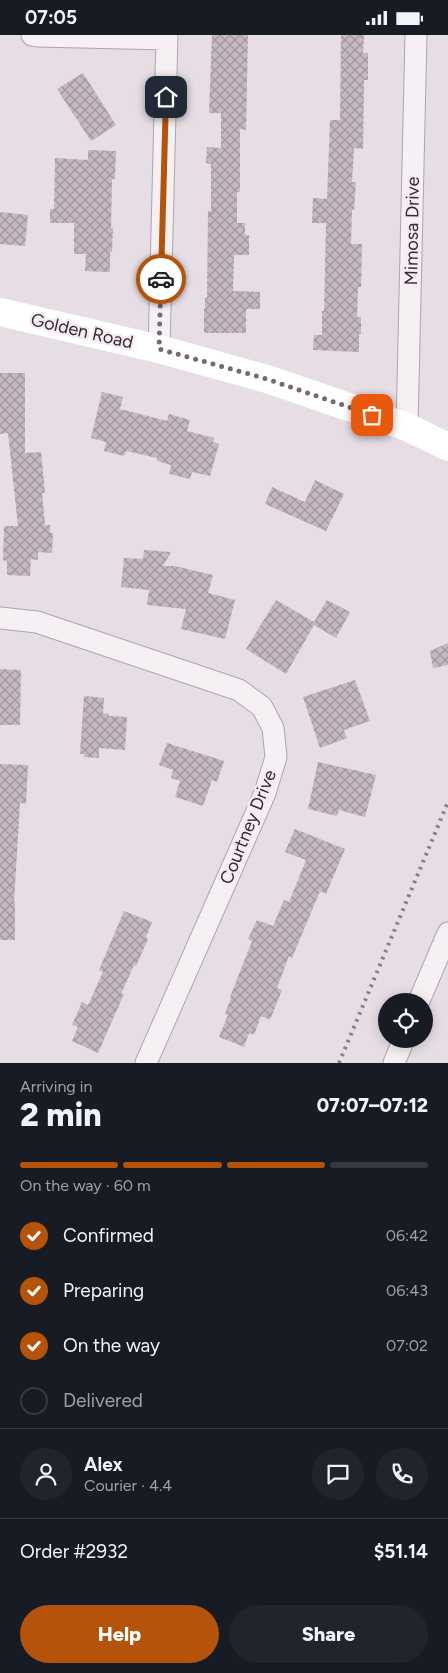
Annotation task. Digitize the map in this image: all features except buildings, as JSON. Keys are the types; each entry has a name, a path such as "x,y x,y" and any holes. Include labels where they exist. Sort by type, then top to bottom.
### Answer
{"street":[{"path":"32,35 37,37 167,37 159,349"},
{"name":"Mimosa Drive","path":"407,427 416,35"},
{"name":"Golden Road","path":"0,312 159,349 267,379 407,427 448,447"},
{"name":"Courtney Drive","path":"0,618 37,623 239,690 262,707 273,728 276,757 265,793 146,1063"},
{"path":"423,993 448,933"},
{"path":"394,1063 400,1048"}],"railway":[{"path":"339,1063 448,802"}],"way so far":[{"path":"161,279 159,349 267,379 372,415"}],"route":[{"path":"161,279 166,97"}]}
